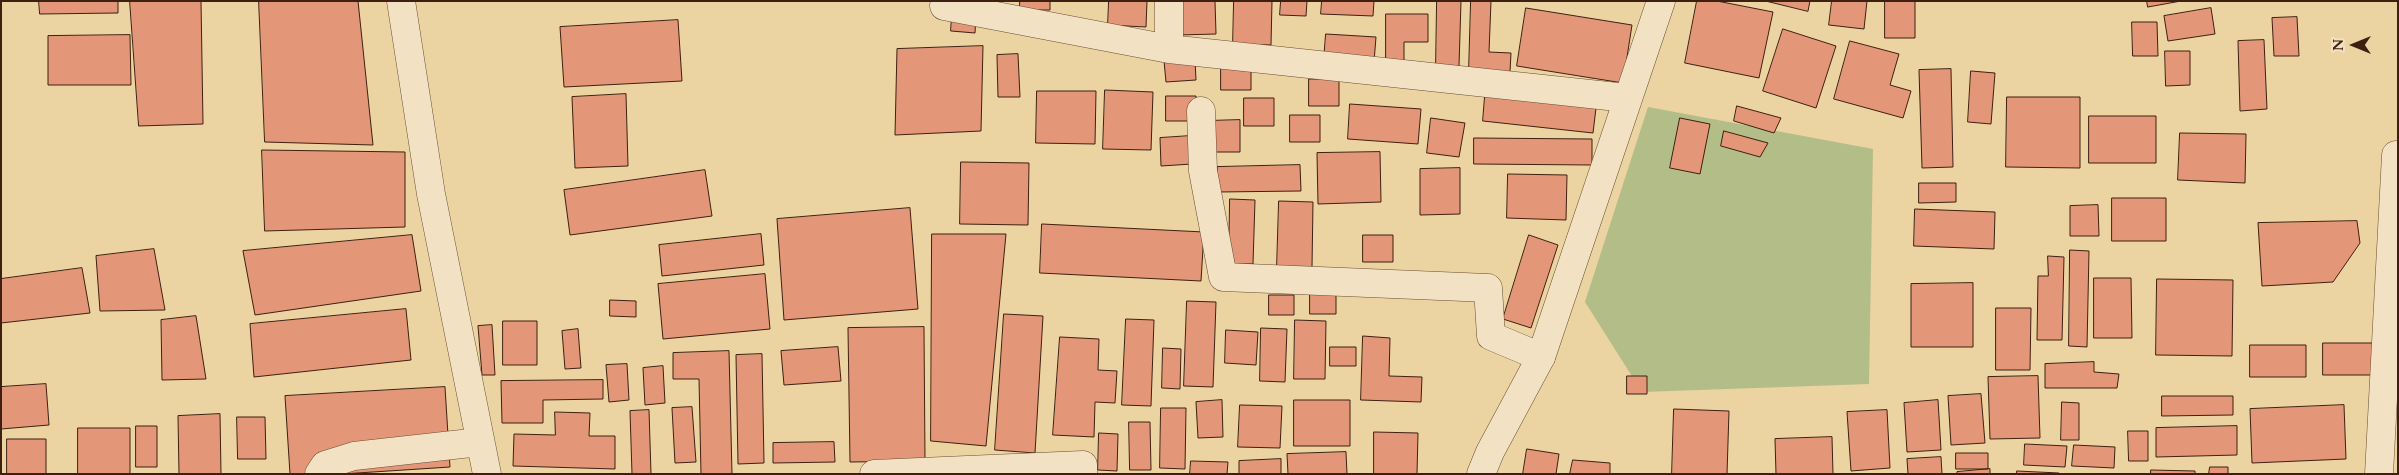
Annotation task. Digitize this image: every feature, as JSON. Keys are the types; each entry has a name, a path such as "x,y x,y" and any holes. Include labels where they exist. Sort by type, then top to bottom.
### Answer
{"street":[{"path":"401,1 431,194 487,474"},
{"path":"1169,1 1169,49"},
{"path":"1481,474 1490,452 1541,357 1661,1"},
{"path":"944,6 1169,49 1627,98"},
{"path":"1201,111 1203,171 1223,278 1488,288 1491,336 1541,357"},
{"path":"2379,474 2396,155"},
{"path":"319,474 326,465 354,456 480,442"},
{"path":"874,474 1083,465 1083,474"}],"green space":[{"path":"1648,107 1873,149 1869,384 1642,392 1585,302"}],"building":[{"path":"39,1 118,1 118,13 40,14"},
{"path":"130,1 201,1 203,124 139,126"},
{"path":"259,1 358,1 373,145 265,142"},
{"path":"1020,1 1050,1 1050,10 1020,10"},
{"path":"1109,1 1147,1 1146,27 1108,25"},
{"path":"1178,1 1215,1 1216,34 1179,35"},
{"path":"1234,1 1272,1 1271,45 1233,44"},
{"path":"1281,1 1307,1 1306,16 1280,15"},
{"path":"1322,1 1374,1 1373,16 1321,14"},
{"path":"1437,1 1461,1 1459,66 1436,66"},
{"path":"1471,1 1491,1 1489,52 1511,53 1510,72 1469,71"},
{"path":"1697,1 1717,1 1773,12 1759,78 1685,63"},
{"path":"1766,1 1810,1 1808,11"},
{"path":"1832,1 1867,1 1864,29 1829,25"},
{"path":"1885,1 1915,1 1915,38 1885,38"},
{"path":"2147,1 2181,1 2148,7"},
{"path":"1526,8 1632,25 1623,83 1517,66"},
{"path":"2211,8 2215,34 2168,41 2164,16"},
{"path":"952,14 976,15 975,33 951,31"},
{"path":"1386,14 1428,14 1428,42 1404,42 1404,63 1386,63"},
{"path":"2297,17 2299,56 2274,56 2272,18"},
{"path":"678,20 682,81 564,87 560,27"},
{"path":"2132,22 2157,22 2158,56 2133,56"},
{"path":"1783,29 1836,46 1816,108 1763,91"},
{"path":"1326,34 1376,37 1374,62 1324,60"},
{"path":"130,35 131,85 48,85 48,36"},
{"path":"2264,40 2267,109 2240,111 2238,41"},
{"path":"1850,41 1899,54 1890,85 1911,91 1903,118 1834,99"},
{"path":"983,46 981,131 895,135 897,49"},
{"path":"2165,51 2190,51 2190,85 2166,86"},
{"path":"1018,54 1020,97 998,97 997,55"},
{"path":"1195,60 1196,80 1166,82 1164,61"},
{"path":"1221,63 1251,63 1251,90 1221,90"},
{"path":"1951,69 1953,167 1922,168 1919,70"},
{"path":"1971,71 1995,73 1991,124 1968,122"},
{"path":"1309,79 1339,79 1339,106 1309,106"},
{"path":"1105,90 1153,92 1151,150 1103,149"},
{"path":"1037,91 1096,91 1095,144 1036,143"},
{"path":"626,94 628,166 575,168 572,97"},
{"path":"1166,96 1196,96 1196,121 1166,121"},
{"path":"1485,96 1596,108 1593,133 1483,121"},
{"path":"2007,97 2080,97 2080,168 2006,167"},
{"path":"1244,98 1274,98 1274,126 1244,126"},
{"path":"1350,104 1421,109 1418,144 1348,139"},
{"path":"1737,106 1781,118 1774,133 1734,121"},
{"path":"1290,115 1320,115 1320,142 1290,142"},
{"path":"2089,116 2156,116 2156,163 2089,163"},
{"path":"1431,118 1465,123 1459,157 1427,153"},
{"path":"1680,118 1710,124 1700,174 1670,168"},
{"path":"1240,120 1240,152 1206,152 1206,121"},
{"path":"1724,131 1768,143 1760,157 1721,146"},
{"path":"2180,133 2246,134 2245,183 2178,180"},
{"path":"1190,136 1192,164 1161,166 1160,138"},
{"path":"1474,138 1592,139 1592,165 1474,164"},
{"path":"262,150 405,152 405,227 265,231"},
{"path":"1380,152 1381,202 1318,204 1317,153"},
{"path":"961,162 1029,163 1028,225 960,224"},
{"path":"1300,165 1301,191 1218,192 1217,167"},
{"path":"1460,168 1460,214 1420,215 1420,169"},
{"path":"705,170 712,216 570,235 564,190"},
{"path":"1508,174 1567,175 1566,220 1507,218"},
{"path":"1919,183 1956,183 1956,202 1919,203"},
{"path":"2112,198 2166,198 2166,241 2112,241"},
{"path":"1230,199 1255,200 1253,264 1229,264"},
{"path":"1279,201 1313,202 1312,267 1277,267"},
{"path":"2098,205 2099,236 2070,236 2070,206"},
{"path":"910,208 918,309 784,320 777,219"},
{"path":"1915,209 1995,212 1994,249 1914,246"},
{"path":"2357,221 2360,243 2333,282 2262,286 2258,223"},
{"path":"1042,224 1204,232 1201,281 1040,273"},
{"path":"761,234 764,265 662,276 659,245"},
{"path":"932,234 1006,234 986,446 931,441"},
{"path":"412,235 421,291 255,315 243,251"},
{"path":"1363,235 1393,235 1393,262 1363,262"},
{"path":"1529,235 1558,245 1531,328 1503,319"},
{"path":"154,249 165,310 100,311 96,256"},
{"path":"2070,250 2089,251 2087,347 2069,346"},
{"path":"2048,256 2064,257 2062,340 2037,340 2038,276 2048,276"},
{"path":"82,268 90,313 1,323 1,279"},
{"path":"765,274 770,329 663,339 658,284"},
{"path":"2094,278 2131,278 2132,338 2094,338"},
{"path":"2157,279 2233,280 2232,356 2156,355"},
{"path":"1973,283 1973,347 1911,347 1911,284"},
{"path":"1310,294 1336,294 1336,314 1310,314"},
{"path":"1269,295 1294,295 1294,315 1269,315"},
{"path":"610,300 636,301 636,317 610,316"},
{"path":"1187,301 1216,302 1213,387 1184,386"},
{"path":"1996,308 2031,308 2030,370 1996,370"},
{"path":"406,309 411,360 254,377 250,324"},
{"path":"1004,314 1043,316 1035,453 995,450"},
{"path":"196,316 206,379 162,380 161,320"},
{"path":"1126,319 1154,320 1151,406 1122,405"},
{"path":"1295,320 1326,321 1325,379 1294,379"},
{"path":"503,321 537,321 537,365 503,365"},
{"path":"492,325 495,375 482,375 478,326"},
{"path":"924,327 925,461 850,462 848,328"},
{"path":"1261,328 1287,329 1285,382 1260,381"},
{"path":"578,329 581,368 565,369 562,331"},
{"path":"1226,330 1258,332 1256,365 1225,363"},
{"path":"1363,336 1390,338 1389,376 1422,377 1421,402 1361,400"},
{"path":"1060,337 1099,339 1098,370 1117,371 1115,403 1095,402 1094,437 1053,435"},
{"path":"2323,343 2380,343 2380,375 2323,375"},
{"path":"2250,345 2306,345 2306,377 2250,377"},
{"path":"838,347 841,381 784,385 781,351"},
{"path":"1330,347 1356,347 1356,366 1330,366"},
{"path":"1163,348 1181,349 1180,389 1162,388"},
{"path":"729,351 732,474 701,474 699,379 673,379 673,353"},
{"path":"762,354 764,463 738,464 736,355"},
{"path":"2094,362 2094,372 2119,374 2117,388 2045,388 2045,364"},
{"path":"627,364 629,400 609,402 606,365"},
{"path":"663,366 665,403 645,405 643,368"},
{"path":"1627,376 1647,376 1647,394 1627,394"},
{"path":"2038,376 2040,438 1990,439 1988,377"},
{"path":"603,380 603,399 543,400 543,423 502,423 501,381"},
{"path":"46,384 49,425 1,429 1,387"},
{"path":"445,387 450,467 342,474 290,474 285,396"},
{"path":"1981,394 1985,443 1951,445 1948,396"},
{"path":"2162,396 2233,396 2233,415 2162,416"},
{"path":"1222,400 1223,437 1198,438 1196,402"},
{"path":"1294,400 1350,400 1350,446 1294,446"},
{"path":"1938,400 1941,450 1907,452 1904,403"},
{"path":"2062,402 2079,403 2079,440 2061,440"},
{"path":"1240,405 1282,406 1280,448 1238,447"},
{"path":"2344,405 2346,459 2252,463 2250,409"},
{"path":"692,407 696,462 675,463 672,408"},
{"path":"1161,408 1186,408 1185,469 1160,468"},
{"path":"1674,409 1729,411 1727,474 1672,474"},
{"path":"649,410 651,474 632,474 630,411"},
{"path":"1887,410 1890,468 1851,471 1847,412"},
{"path":"555,412 590,413 589,436 615,436 615,469 513,466 514,434 555,435"},
{"path":"220,414 221,474 179,474 178,416"},
{"path":"237,417 265,417 266,459 238,459"},
{"path":"1129,422 1150,422 1151,470 1130,470"},
{"path":"136,426 157,426 157,467 136,467"},
{"path":"2237,426 2237,455 2156,457 2156,428"},
{"path":"78,428 130,428 130,474 78,474"},
{"path":"2128,431 2148,431 2148,461 2129,461"},
{"path":"1374,432 1418,433 1417,474 1374,474"},
{"path":"1099,433 1118,434 1117,471 1098,470"},
{"path":"1832,437 1833,474 1776,474 1775,439"},
{"path":"7,439 46,439 46,474 7,474"},
{"path":"834,442 835,462 773,463 773,443"},
{"path":"2025,444 2067,446 2065,467 2024,465"},
{"path":"2074,445 2115,447 2114,468 2072,466"},
{"path":"1527,449 1559,454 1556,474 1523,474"},
{"path":"1346,452 1347,474 1288,474 1287,454"},
{"path":"1956,453 1988,453 1988,469 1956,469"},
{"path":"1941,457 1942,474 1908,474 1907,459"},
{"path":"1281,459 1281,474 1239,474 1239,461"},
{"path":"1573,460 1610,463 1610,474 1570,474"},
{"path":"1191,461 1228,462 1227,474 1190,474"},
{"path":"2210,467 2228,467 2228,474 2209,474"},
{"path":"1990,469 1990,474 1957,474 1957,472"},
{"path":"2151,470 2195,471 2195,474 2151,474"},
{"path":"2017,471 2059,473 2017,474"}]}
